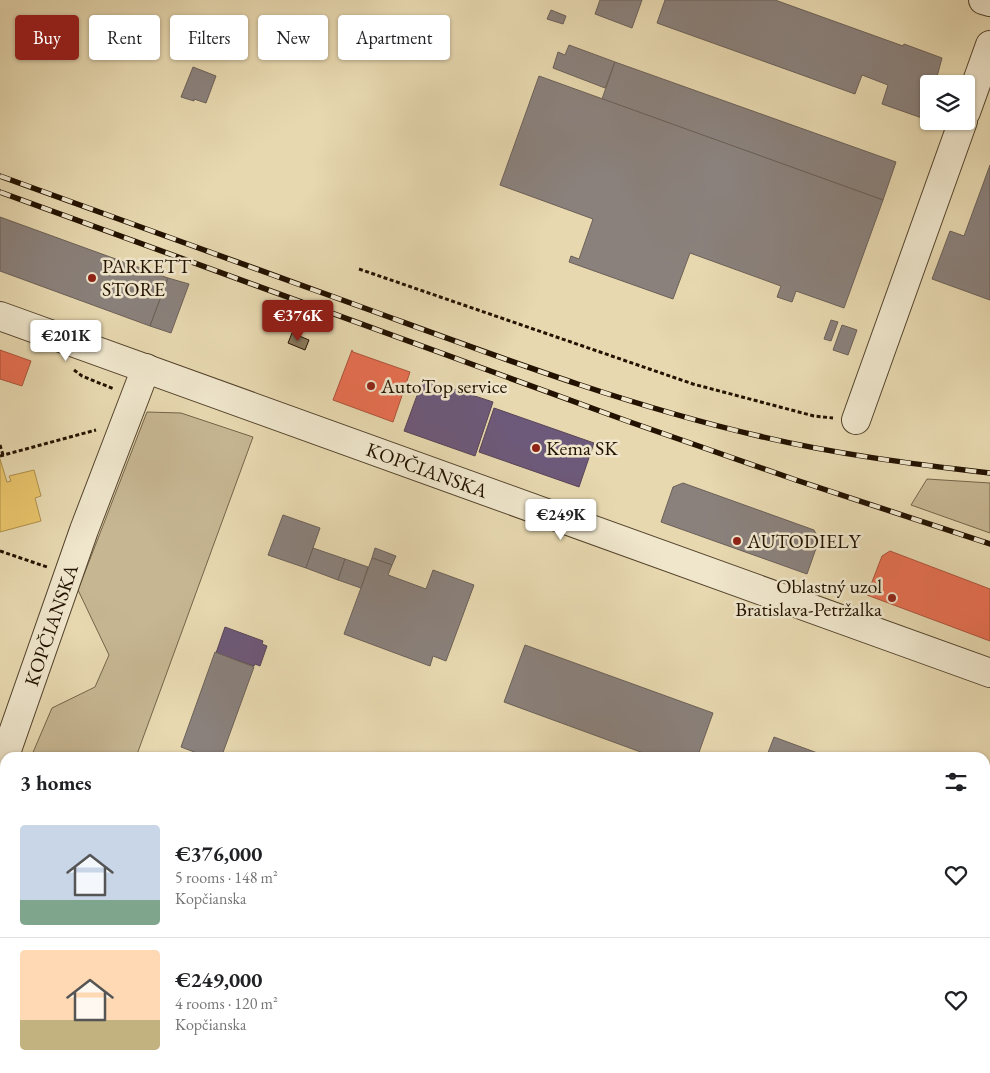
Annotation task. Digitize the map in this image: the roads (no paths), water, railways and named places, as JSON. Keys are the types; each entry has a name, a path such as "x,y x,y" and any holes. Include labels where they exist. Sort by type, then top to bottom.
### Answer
{"street":[{"path":"983,0 990,2"},
{"path":"975,87 990,45"},
{"path":"856,420 960,130"},
{"name":"KOPČIANSKA","path":"0,316 990,674"},
{"name":"KOPČIANSKA","path":"6,752 84,530 146,368"}],"railway":[{"path":"0,176 512,362 659,410 709,424 816,448 990,473"},
{"path":"0,192 630,422 796,480 990,544"}],"place":[{"name":"PARKETT STORE","path":"92,278"},
{"name":"AutoTop service","path":"371,386"},
{"name":"Kema SK","path":"536,448"},
{"name":"AUTODIELY","path":"737,541"},
{"name":"Oblastný uzol Bratislava-Petržalka","path":"892,598"}]}
